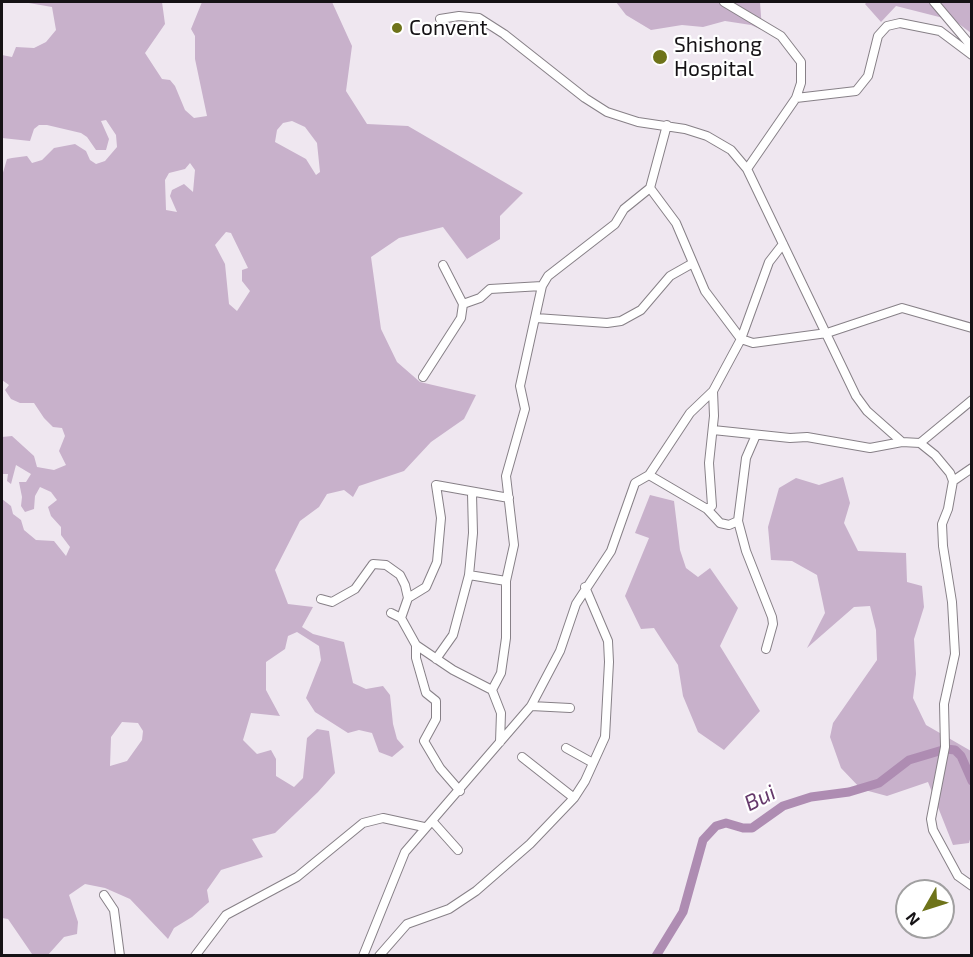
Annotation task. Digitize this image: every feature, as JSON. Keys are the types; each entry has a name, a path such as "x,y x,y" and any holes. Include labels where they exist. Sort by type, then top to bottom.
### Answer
{"street":[{"path":"724,2 781,36 793,48 801,62 802,72 796,98 747,169"},
{"path":"934,2 972,47"},
{"path":"440,19 459,16 479,18 504,34 585,98 607,112 638,122 667,124 707,136 731,150 747,169 856,396 867,411 902,442"},
{"path":"796,98 856,91 868,76 878,36 887,26 900,23 940,31 972,55"},
{"path":"492,690 501,673 506,638 506,580 514,545 506,476 525,409 520,386 542,286 548,276 615,224 624,209 650,188 667,124"},
{"path":"650,188 676,223 705,291 741,339 753,343 827,333 902,308 972,328"},
{"path":"363,956 405,852 424,827 433,822 531,706 560,651 576,604 611,550 635,483 649,475 690,413 712,391 741,339 769,262 783,244"},
{"path":"536,318 607,323 621,321 641,310 670,276 693,262"},
{"path":"423,377 461,318 463,304 443,265"},
{"path":"463,304 480,297 490,289 542,286"},
{"path":"707,509 712,506 708,463 713,430 712,391"},
{"path":"920,443 972,400"},
{"path":"713,430 807,437 870,448 902,442 920,443 936,455 953,481 948,508 942,524 956,640 944,704 944,752 931,819 933,830 958,876 972,886"},
{"path":"756,435 746,458 738,521 746,551 772,617 773,624 766,649"},
{"path":"953,481 972,468"},
{"path":"649,475 707,509 720,523 729,525 738,521"},
{"path":"408,598 426,587 437,562 441,533 436,485 472,494 509,498"},
{"path":"436,659 453,636 469,575 473,533 472,494"},
{"path":"321,599 332,602 355,589 369,573 373,564 378,563 389,566 400,575 408,598 401,618"},
{"path":"469,575 506,580"},
{"path":"379,956 407,924 449,909 476,891 530,844 574,798 605,736 609,662 608,641 585,587"},
{"path":"391,613 401,618 416,645 436,659 492,690 501,713 500,742"},
{"path":"416,645 416,658 426,693 436,700 436,719 424,741 440,768 460,791"},
{"path":"531,706 570,708"},
{"path":"566,748 593,763"},
{"path":"522,757 574,798"},
{"path":"195,956 226,915 297,877 363,823 383,818 424,827"},
{"path":"433,822 458,850"},
{"path":"104,895 114,910 120,956"}],"shaded area":[{"path":"23,2 162,2 165,24 145,53 162,79 170,80 175,86 185,110 194,118 207,116 195,59 195,36 191,29 202,2 332,2 352,46 346,91 367,124 408,126 523,193 500,216 500,239 467,259 443,227 399,238 371,257 381,329 397,362 420,382 476,395 464,419 431,442 404,471 359,486 353,497 344,490 327,494 319,507 300,521 275,570 288,604 313,607 302,627 313,634 344,642 353,683 366,689 383,686 390,695 397,739 404,747 392,757 379,752 372,733 359,730 348,733 315,712 306,698 321,660 319,646 297,632 288,636 285,649 266,662 266,690 280,716 251,713 243,740 257,754 271,750 276,759 276,776 294,787 303,778 307,738 317,729 329,731 335,773 275,833 252,839 263,857 221,870 207,890 209,902 192,917 174,928 168,939 130,899 105,888 85,884 69,895 78,922 77,934 64,937 47,956 32,954 8,919 2,918 2,499 11,506 13,514 21,520 24,530 36,540 54,541 66,556 70,547 61,535 61,527 51,516 48,507 57,500 51,492 40,487 35,496 34,509 25,512 21,506 19,482 26,482 31,474 16,465 11,484 7,481 8,474 2,474 2,437 12,436 34,456 37,467 54,470 66,465 59,451 65,436 62,428 53,427 34,403 20,403 11,399 5,390 9,385 2,380 2,176 7,159 27,156 32,163 42,160 54,148 75,144 86,151 90,160 96,164 105,161 117,147 116,135 106,120 101,121 109,139 106,150 96,150 87,137 81,133 47,125 39,125 34,129 30,141 2,138 2,55 12,57 16,47 34,48 46,42 56,30 52,7","holes":["292,121 305,127 317,143 320,172 316,175 306,159 275,142 277,130 283,123","190,163 195,170 193,192 184,184 172,190 170,196 177,212 166,210 165,180 169,173 185,169","226,232 231,233 248,268 242,270 242,281 250,291 237,311 229,304 225,264 215,245","122,722 138,723 143,731 142,740 127,761 110,766 111,737"]},
{"path":"616,2 760,2 762,30 751,25 725,21 703,27 682,25 651,30 626,15"},
{"path":"867,2 971,2 971,33 955,21 896,6 881,22 865,4"},
{"path":"843,477 850,503 844,523 858,551 906,553 907,582 922,586 924,607 914,639 916,674 913,698 926,725 971,751 972,832 969,843 953,845 928,782 887,796 861,789 841,768 830,737 833,723 877,660 876,630 870,606 854,607 807,648 825,613 817,575 792,561 771,560 768,527 779,488 796,478 819,485"},
{"path":"650,495 674,501 680,550 686,568 698,577 710,568 738,608 720,646 760,711 724,750 698,732 683,696 678,665 654,628 641,629 625,596 649,538 635,533"}],"waterway":[{"name":"Bui","path":"656,956 683,912 703,840 716,826 726,823 752,828 783,806 811,797 849,792 879,783 909,760 946,749 955,750 961,756 972,781"}],"place":[{"name":"Convent","path":"397,28"},
{"name":"Shishong Hospital","path":"660,57"}]}
